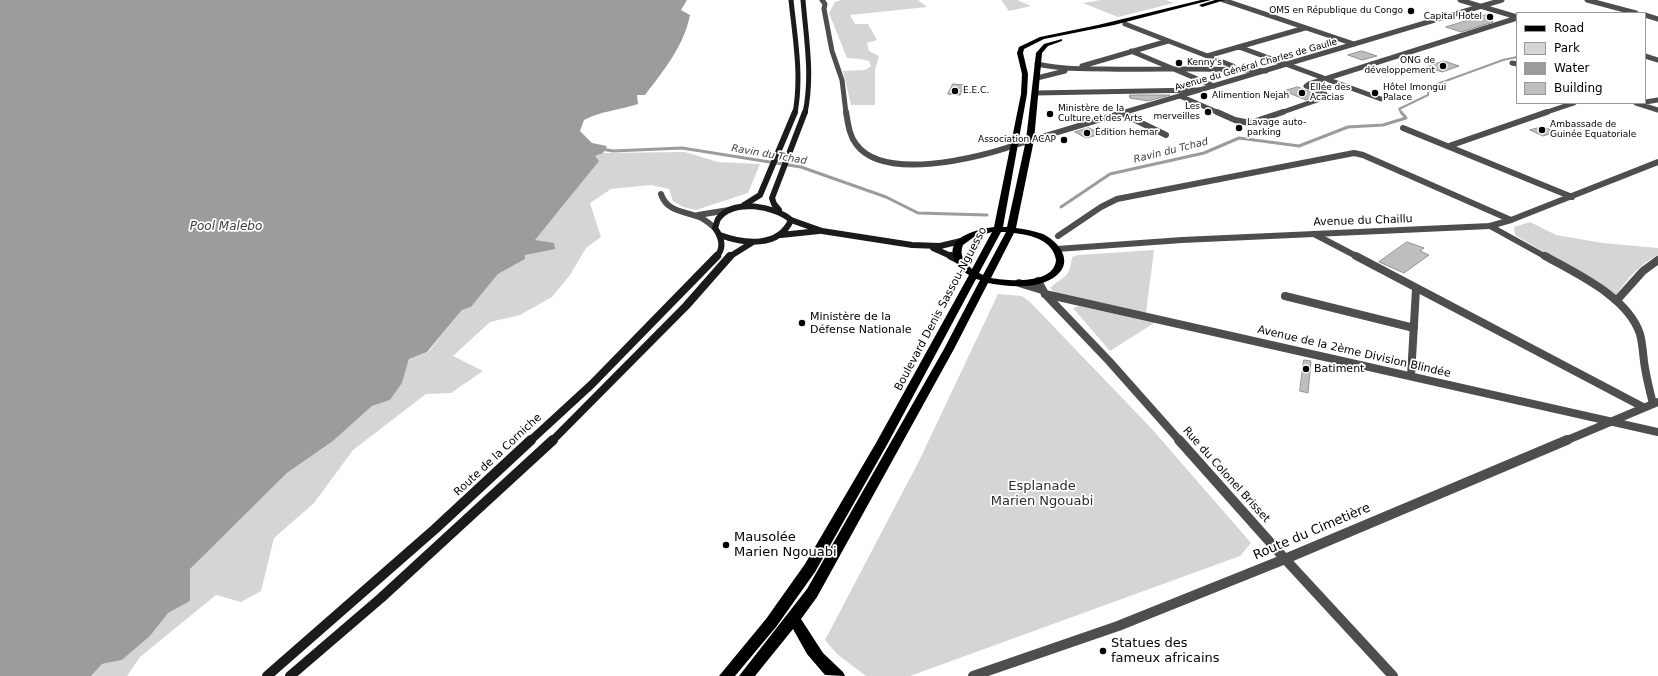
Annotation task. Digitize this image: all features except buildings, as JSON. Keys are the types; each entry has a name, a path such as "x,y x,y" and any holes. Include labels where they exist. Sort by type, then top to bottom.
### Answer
{"main road":[{"path":"741,207 760,195 794,117 798,95 798,73 791,0"},
{"path":"803,0 809,74 809,95 805,114 772,198 774,204 779,210 787,215 790,220 822,231 930,247 949,245 961,241 970,235 983,231 998,229 1011,230 1038,236 1049,242 1057,249 1061,263 1057,270 1038,281 1002,283 974,274 963,267 957,259 930,247"},
{"name":"Boulevard Denis Sassou-Nguesso","path":"726,676 771,623 810,568 882,443 998,229 1026,80 1020,53 1021,48 1025,44 1044,38 1086,30 1208,0"},
{"path":"746,676 794,618 812,593 949,349 1011,230 1030,140 1037,78 1037,64 1039,53 1042,48 1050,44 1125,24 1222,0"},
{"path":"754,242 729,239 718,231 716,221 720,215 729,210 741,207 756,206 779,210"},
{"path":"781,235 789,227 790,220"},
{"name":"Route de la Corniche","path":"267,676 435,529 592,384 721,252 723,244 718,231"},
{"path":"290,676 381,598 545,448 686,306 729,257 740,249 754,242 781,235 822,231"},
{"path":"957,259 956,250 961,241"},
{"path":"794,618 809,647 827,669 838,676"}],"street":[{"name":"Avenue du Général Charles de Gaulle","path":"822,0 825,4 824,9 834,57 841,79 847,116 856,145 864,152 891,162 917,165 977,157 1002,151 1030,140 1123,114 1502,0"},
{"path":"1222,0 1354,44"},
{"path":"1460,0 1516,18"},
{"path":"1587,0 1632,12"},
{"path":"1646,16 1658,19"},
{"path":"1180,96 1235,120 1250,123 1324,99 1326,97 1325,94 1306,86 1325,78 1516,18"},
{"path":"1125,24 1238,68"},
{"path":"1207,56 1305,28"},
{"path":"1037,78 1168,40"},
{"path":"1239,47 1381,99"},
{"path":"1132,51 1214,86"},
{"path":"1646,56 1658,60"},
{"path":"1037,64 1054,68 1121,70 1238,68 1266,71"},
{"path":"1035,93 1199,90"},
{"path":"1646,102 1658,100"},
{"path":"1449,146 1571,104"},
{"path":"1639,104 1658,110"},
{"path":"1123,114 1166,135"},
{"path":"1403,128 1572,197"},
{"path":"1058,236 1101,206 1117,199 1354,153 1363,155 1511,220"},
{"name":"Avenue du Chaillu","path":"1057,249 1175,240 1490,226 1511,220 1572,197 1658,162"},
{"path":"661,194 662,200 671,209 705,219 718,231"},
{"path":"695,216 729,210"},
{"path":"1490,226 1573,272 1617,300 1632,317 1640,335 1651,405"},
{"path":"1314,234 1416,289 1651,405"},
{"path":"1617,300 1643,271 1658,260"},
{"name":"Rue du Colonel Brisset","path":"1038,281 1043,292 1109,361 1285,559 1393,676"},
{"name":"Rue du Colonel Brisset","path":"1019,283 1043,292"},
{"path":"1411,376 1416,289"},
{"name":"Avenue de la 2ème Division Blindée","path":"1043,292 1658,432"},
{"path":"1285,296 1414,328"},
{"name":"Route du Cimetière","path":"973,676 1118,626 1285,559 1651,405"}],"green space":[{"path":"841,0 918,0 927,7 850,15 855,24 868,24 877,40 867,43 869,51 879,56 875,70 875,105 851,105 843,71 865,70 871,66 869,61 847,58 829,13 835,2"},
{"path":"1001,0 1017,0 1031,6 1009,11"},
{"path":"1100,0 1166,0 1174,3 1118,17 1083,3"},
{"path":"685,152 718,162 760,164 748,193 696,210 683,207 673,201 669,189 651,185 611,189 590,203 601,237 586,248 570,275 552,297 520,315 490,322 453,356 483,371 451,393 426,394 353,450 314,503 274,538 261,591 241,602 216,595 140,657 127,676 91,676 102,664 122,660 150,636 168,612 190,601 190,569 287,473 333,441 372,406 390,400 402,383 409,359 428,352 462,310 471,307 498,274 525,259 525,255 534,240 573,193 595,156 603,153"},
{"path":"1530,222 1556,235 1603,243 1658,248 1658,255 1635,272 1616,295 1515,235 1514,227"},
{"path":"1154,250 1146,313 1055,293 1050,288 1066,276 1072,257 1078,255"},
{"name":"Esplanade Marien Ngouabi","path":"998,294 1022,296 1030,302 1151,428 1251,543 1240,556 910,676 866,676 837,654 825,640 918,463"},
{"path":"1079,306 1154,323 1110,351 1073,308"}],"water":[{"name":"Pool Malebo","path":"0,0 687,0 681,10 690,15 678,47 645,95 637,95 638,104 584,120 580,131 592,143 607,146 603,153 595,156 599,161 535,240 554,243 555,249 525,255 525,259 498,274 471,307 462,310 427,352 409,359 402,383 390,400 372,406 333,441 287,473 190,569 190,601 168,613 150,636 122,660 102,664 91,676 0,676"}],"waterway":[{"name":"Ravin du Tchad","path":"1402,113 1399,109 1428,95 1429,87 1503,60 1516,57"},
{"name":"Ravin du Tchad","path":"1061,207 1110,174 1204,153 1239,138 1299,146 1348,127 1383,125 1406,118 1401,112"},
{"name":"Ravin du Tchad","path":"601,149 613,151 682,148 801,167 886,197 918,213 987,215"}],"place":[{"name":"OMS en République du Congo","path":"1411,11"},
{"name":"Capital Hotel","path":"1490,17"},
{"name":"Kenny's","path":"1179,63"},
{"name":"ONG de développement","path":"1443,66"},
{"name":"E.E.C.","path":"955,91"},
{"name":"Ellée des Acacias","path":"1302,93"},
{"name":"Hôtel Imongui Palace","path":"1375,93"},
{"name":"Alimention Nejah","path":"1204,96"},
{"name":"Les merveilles","path":"1208,112"},
{"name":"Ministère de la Culture et des Arts","path":"1050,114"},
{"name":"Lavage auto- parking","path":"1239,128"},
{"name":"Ambassade de Guinée Equatoriale","path":"1542,130"},
{"name":"Édition hemar","path":"1087,133"},
{"name":"Association ACAP","path":"1064,140"},
{"name":"Ministère de la Défense Nationale","path":"802,323"},
{"name":"Batiment","path":"1306,369"},
{"name":"Mausolée Marien Ngouabi","path":"726,545"},
{"name":"Statues des fameux africains","path":"1103,651"}]}
